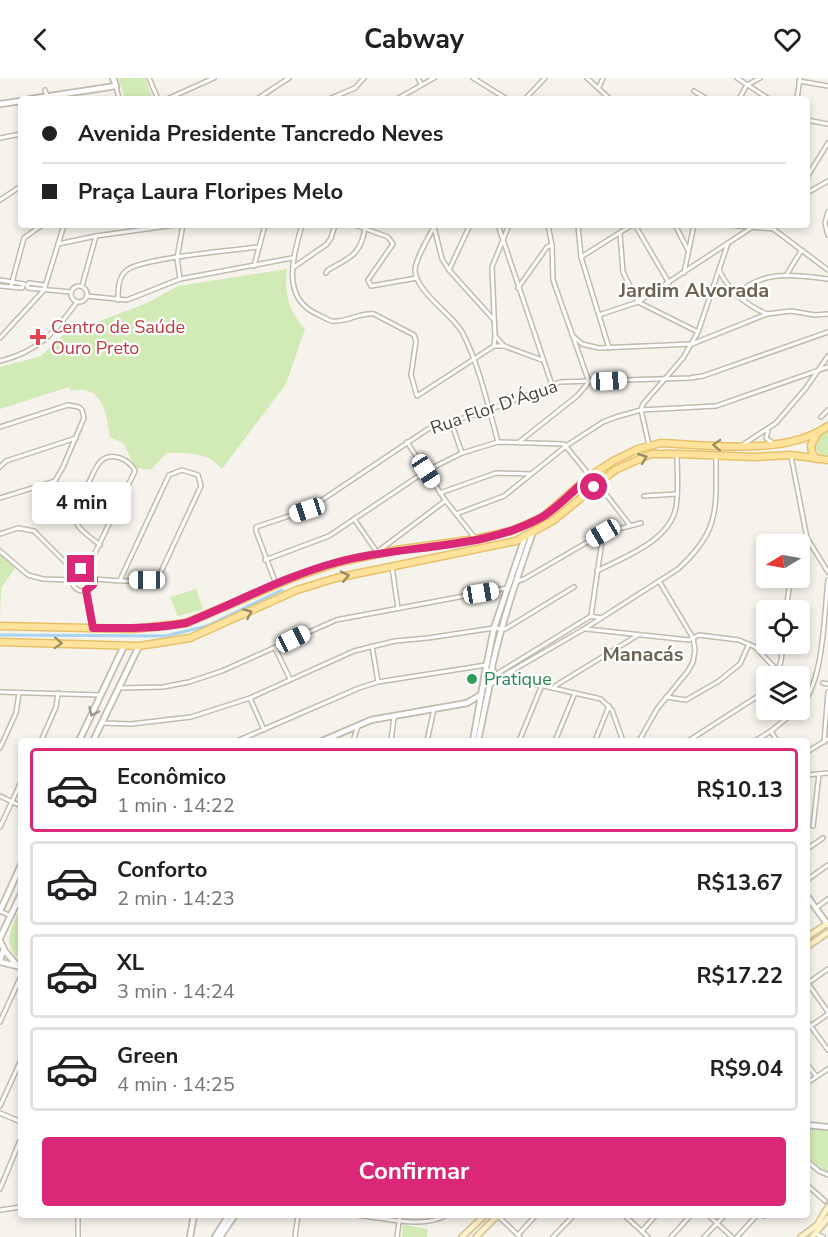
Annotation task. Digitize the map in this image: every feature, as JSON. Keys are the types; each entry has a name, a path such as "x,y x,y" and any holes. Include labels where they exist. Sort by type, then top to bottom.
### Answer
{"main road":[{"path":"818,460 812,453 811,445 813,439 828,426"},
{"path":"525,537 533,525 590,476 625,454 649,445 661,443 743,446 775,444 820,432"},
{"path":"0,642 139,646 171,642 205,633 297,590 336,578 392,565 497,546 525,537 554,520 615,470 651,454 791,455 828,460"},
{"path":"590,476 596,485"},
{"path":"0,626 147,629 186,623 292,578 340,562 377,553 476,539 511,531 543,517"},
{"path":"392,565 392,556 396,550"},
{"path":"292,578 291,586 297,590"},
{"path":"279,584 289,585 289,594"},
{"path":"810,935 828,924"},
{"path":"810,945 828,932"},
{"path":"801,1237 817,1225 828,1207"},
{"path":"462,1237 480,1218"},
{"path":"473,1227 478,1235 494,1218"},
{"path":"815,1236 828,1218"}],"street":[{"path":"114,78 118,96"},
{"path":"149,78 157,96"},
{"path":"173,96 214,78"},
{"path":"261,96 289,78"},
{"path":"336,96 355,88 364,78"},
{"path":"418,78 422,84"},
{"path":"402,96 434,78"},
{"path":"473,78 502,96"},
{"path":"528,96 545,78"},
{"path":"587,78 607,96"},
{"path":"599,87 603,78"},
{"path":"737,78 764,96"},
{"path":"741,96 747,85 760,78"},
{"path":"797,96 800,79 828,86"},
{"path":"45,90 54,96 116,86"},
{"path":"694,91 702,96"},
{"path":"0,104 18,101"},
{"path":"810,121 828,124"},
{"path":"0,138 18,135"},
{"path":"810,172 828,143"},
{"path":"810,191 828,182"},
{"path":"0,200 18,188"},
{"path":"828,212 825,223 828,235"},
{"path":"11,286 24,238 38,228"},
{"path":"0,338 45,288 63,228"},
{"path":"58,244 153,228"},
{"path":"180,279 177,258 182,228"},
{"path":"254,267 264,228"},
{"path":"301,228 292,258 296,295 300,304 313,313 332,321 368,314 374,315 414,335 416,341 411,375 417,396 494,346 504,346 542,360"},
{"path":"293,267 327,244 334,228"},
{"path":"326,273 356,252 363,239 365,228 388,237 393,244 368,280 369,284 375,286 417,278"},
{"path":"432,228 414,268 417,278 428,296 462,332 498,442"},
{"path":"434,228 441,254 449,270 495,321"},
{"path":"449,270 469,228"},
{"path":"499,228 552,385"},
{"path":"494,346 492,267 508,228"},
{"path":"518,443 578,396 589,382 554,280 549,228"},
{"path":"578,228 581,257 609,348"},
{"path":"581,257 629,228"},
{"path":"636,228 669,283"},
{"path":"676,228 688,252"},
{"path":"684,273 693,228"},
{"path":"599,315 638,302 751,228 774,230"},
{"path":"772,228 828,270"},
{"path":"620,234 623,272 638,302 698,332"},
{"path":"82,286 96,236"},
{"path":"649,445 641,410 644,400 667,378 692,344 728,243"},
{"path":"518,288 547,247 552,245"},
{"path":"118,300 121,277 128,269 159,261 259,247"},
{"path":"787,274 801,251"},
{"path":"87,296 118,300 141,296 180,279 254,267 292,258"},
{"path":"718,269 736,295 755,309 767,314"},
{"path":"736,295 754,281 767,277 787,274 828,279"},
{"path":"0,280 22,283 24,286 21,288 1,287"},
{"path":"1,287 5,280"},
{"path":"45,288 28,288 27,285 29,283 71,292"},
{"path":"0,361 23,354 51,334 77,302 84,301 87,290 82,286 74,287 71,292 71,297 77,302"},
{"path":"572,335 582,344 609,348 692,344 767,314 791,311 815,315 828,314"},
{"name":"Rua Flor D'Água","path":"265,560 256,527 307,510 428,429 489,410 560,382 703,376 828,332"},
{"path":"495,337 504,346"},
{"path":"743,446 776,423 828,356"},
{"path":"456,514 498,500 566,446 603,422 641,410 716,406 828,367"},
{"path":"0,427 69,405 82,410 84,418 55,481 0,498"},
{"path":"821,417 828,410"},
{"path":"451,422 462,453"},
{"path":"768,429 766,438 775,444"},
{"path":"0,467 6,461 76,438"},
{"path":"407,442 440,493 476,539"},
{"path":"279,584 265,560 316,542 426,471 462,453 498,442 560,444 566,446 590,476"},
{"path":"597,571 655,538 673,517 677,494 678,454"},
{"path":"791,455 806,534"},
{"path":"492,682 584,629 659,581 687,560 704,542 714,518 716,456"},
{"path":"87,569 100,545 135,471 126,460 113,457 99,463 75,517 82,530 100,545"},
{"path":"0,458 6,461"},
{"path":"94,579 120,580 147,580 160,574 201,486 198,475 182,470 169,475 120,580"},
{"path":"440,493 495,473 532,474"},
{"path":"596,485 629,524"},
{"path":"644,496 677,494"},
{"path":"354,519 377,553 445,500"},
{"path":"515,582 603,533 641,522"},
{"path":"0,534 18,528 34,531 75,572"},
{"path":"476,738 482,706 492,682 494,673 492,667 501,629 533,532"},
{"path":"591,615 603,533"},
{"path":"482,706 484,676 494,628 525,537"},
{"path":"810,543 828,572"},
{"path":"0,551 28,575 43,579 72,580"},
{"path":"392,565 398,608"},
{"path":"81,569 91,572 94,579 93,585 86,590 75,587 72,580 75,572 81,569"},
{"path":"810,692 817,675 828,580"},
{"path":"641,738 666,697 688,671 693,662 695,650 693,638 659,581"},
{"path":"101,723 131,724 191,717 250,698 336,657 372,646 509,627 574,587"},
{"path":"118,687 163,687 189,682 222,671 336,620 507,588"},
{"path":"86,590 93,628"},
{"path":"484,676 490,671 494,673 508,667 591,615 601,618"},
{"path":"584,629 689,640 699,635 739,640 755,647 773,666"},
{"path":"554,687 640,634"},
{"path":"666,697 686,700 719,681 740,664 749,644"},
{"path":"80,738 124,646"},
{"path":"94,738 139,646"},
{"path":"372,646 378,682"},
{"path":"275,648 290,679"},
{"path":"119,655 126,654 132,659"},
{"path":"244,738 359,688 378,682 487,665"},
{"path":"508,667 519,679"},
{"path":"484,676 492,682"},
{"path":"504,676 594,696 609,706 615,715 622,738"},
{"path":"823,683 828,684"},
{"path":"520,738 542,685"},
{"path":"0,692 101,695"},
{"path":"556,738 576,692"},
{"path":"810,750 826,741 828,692"},
{"path":"0,748 16,713 19,693"},
{"path":"42,738 56,707 58,693"},
{"path":"328,738 358,724 395,715 467,703 482,694"},
{"path":"693,738 756,697"},
{"path":"250,698 264,730"},
{"path":"467,703 482,706"},
{"path":"596,738 609,706"},
{"path":"429,738 434,709"},
{"path":"391,738 395,715"},
{"path":"760,738 784,720"},
{"path":"355,738 358,724"},
{"path":"771,731 775,738"},
{"path":"810,775 828,773"},
{"path":"813,826 819,774"},
{"path":"0,827 18,789"},
{"path":"0,796 18,805"},
{"path":"810,847 823,838"},
{"path":"810,878 828,865"},
{"path":"10,916 0,911 18,872"},
{"path":"816,908 828,899"},
{"path":"18,900 0,939 4,949 18,965"},
{"path":"810,902 828,924"},
{"path":"4,949 0,961 18,965"},
{"path":"810,981 828,969"},
{"path":"0,1022 18,983"},
{"path":"810,987 828,1013 811,1026 828,1050"},
{"path":"0,1106 18,1067"},
{"path":"810,1068 816,1076"},
{"path":"810,1081 828,1069"},
{"path":"0,1113 18,1121"},
{"path":"810,1125 828,1127"},
{"path":"0,1189 18,1145"},
{"path":"810,1164 828,1175"},
{"path":"810,1188 825,1201"},
{"path":"0,1210 18,1207"},
{"path":"78,1218 78,1237"},
{"path":"190,1237 193,1218"},
{"path":"215,1237 227,1218"},
{"path":"220,1237 233,1218"},
{"path":"295,1237 298,1218"},
{"path":"388,1218 427,1222 442,1218"},
{"path":"500,1218 519,1236 534,1218"},
{"path":"553,1237 571,1218"},
{"path":"627,1218 648,1237"},
{"path":"642,1231 653,1218"},
{"path":"671,1237 688,1218"},
{"path":"711,1218 732,1237"},
{"path":"704,1237 722,1218"},
{"path":"737,1237 754,1218"},
{"path":"397,1237 399,1220"},
{"path":"635,1233 636,1226"},
{"path":"815,1236 823,1237"}],"green space":[{"path":"118,78 145,78 152,96 124,96"},
{"path":"287,269 288,301 305,329 286,384 222,469 217,463 204,456 174,453 166,453 151,470 136,468 123,443 110,437 105,410 97,396 90,392 71,391 69,387 0,409 0,367 41,356 63,335 147,303 178,286"},
{"path":"828,429 828,456 822,456 815,448 816,440"},
{"path":"0,554 16,567 1,588 0,619"},
{"path":"196,589 203,609 178,616 170,597"},
{"path":"18,914 18,957 9,941"},
{"path":"810,1128 828,1129 828,1173 810,1159"},
{"path":"403,1225 428,1229 427,1237 402,1237"}],"waterway":[{"path":"0,635 166,636 207,626 282,590"}],"place":[{"name":"Centro de Saúde Ouro Preto","path":"38,337"},
{"name":"Pratique","path":"472,679"}],"district":[{"name":"Jardim Alvorada","path":"694,290"},
{"name":"Manacás","path":"643,654"}],"route":[{"path":"81,569 91,572 94,579 93,585 86,590 93,628 167,627 186,623 292,578 340,562 396,550 446,544 511,531 543,517 590,476 594,481 594,487"}]}
